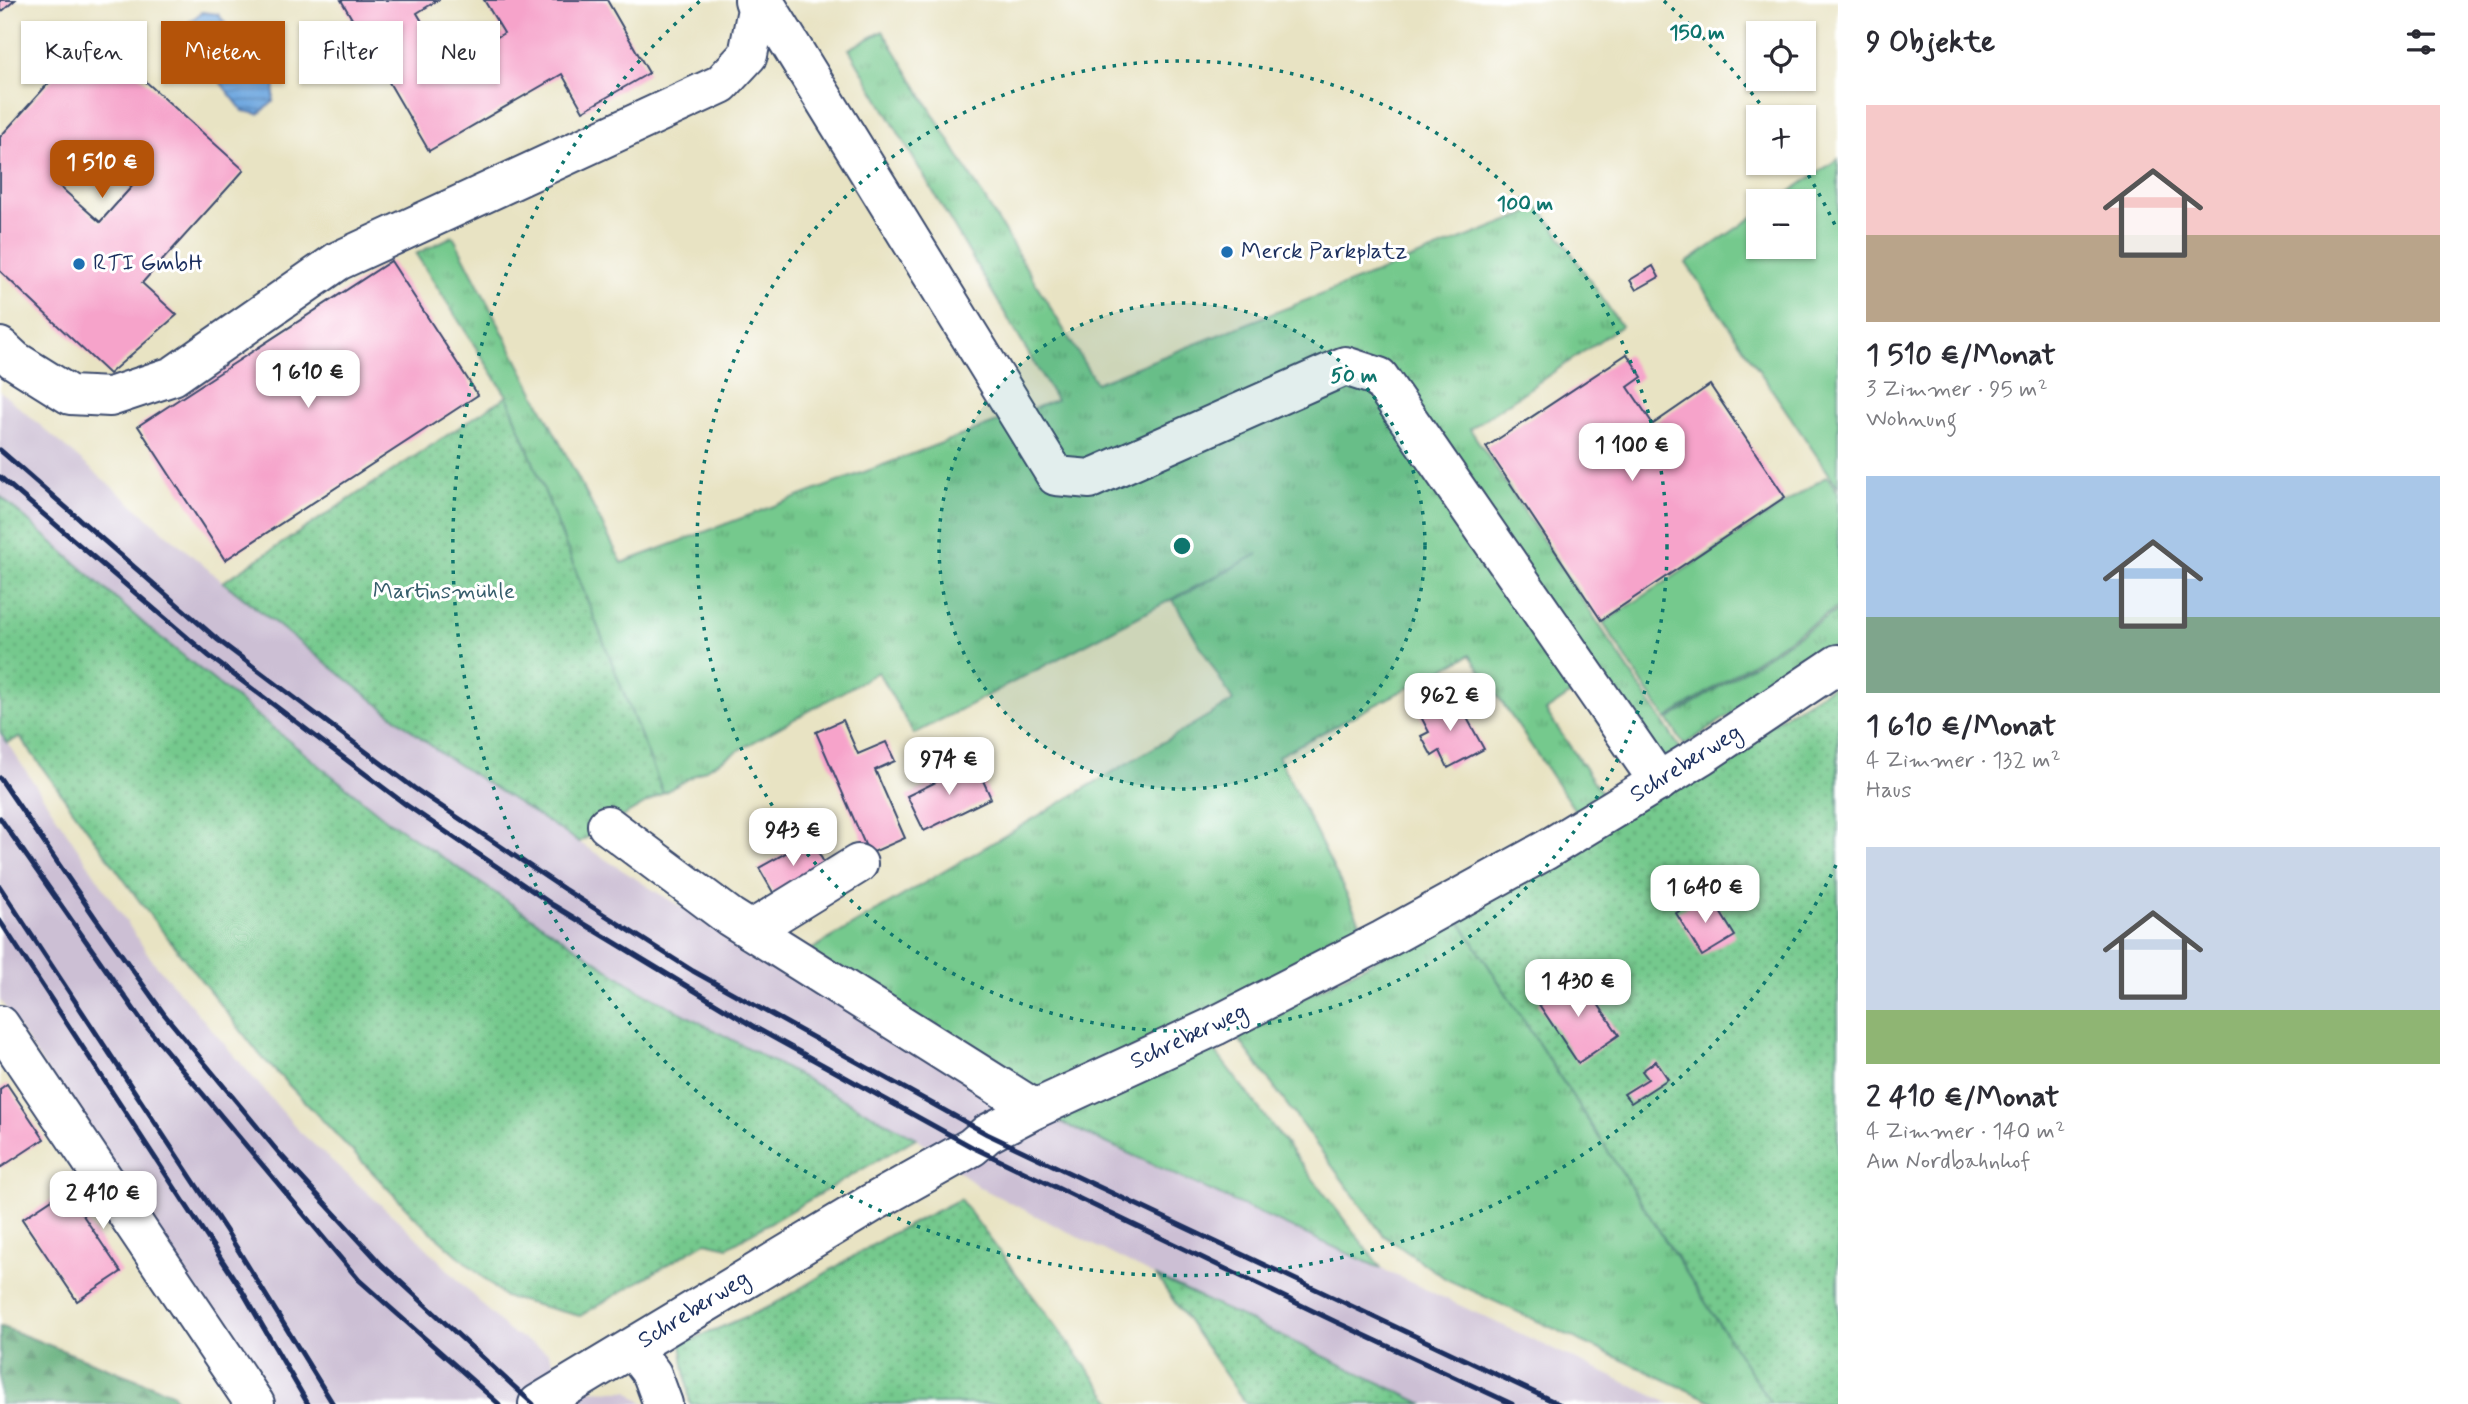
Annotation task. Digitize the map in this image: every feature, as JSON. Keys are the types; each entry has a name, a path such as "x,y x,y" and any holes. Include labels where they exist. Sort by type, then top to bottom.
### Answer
{"street":[{"path":"0,347 14,360 70,395 110,397 173,376 338,261 721,84 748,55 757,9 754,0"},
{"path":"763,0 1056,476 1090,479 1345,366 1380,377 1659,782"},
{"name":"Schreberweg","path":"538,1404 860,1209 1035,1108 1215,1026 1382,940 1546,850 1659,782 1838,664"},
{"path":"607,825 730,917 1035,1108"},
{"path":"751,930 858,864"},
{"path":"0,1025 255,1404"},
{"path":"632,1348 652,1374 663,1404"}],"shaded area":[{"path":"0,391 223,582 443,755 658,893 859,1014 1051,1118 1671,1404 1424,1404 1157,1277 979,1187 916,1138 638,990 387,820 150,629 0,496"},
{"path":"0,732 152,960 300,1132 412,1233 508,1331 548,1352 572,1395 580,1390 628,1391 644,1404 263,1404 186,1281 0,1000"}],"green space":[{"path":"883,31 1096,383 1541,208 1621,326 1470,429 1680,748 1636,777 1577,690 1546,711 1605,798 1578,815 1470,655 1278,756 1363,928 1209,1015 1049,1087 1025,1087 809,951 1233,701 1173,600 1258,554 914,734 878,672 663,793 507,396 416,254 453,236 622,563 1056,400 849,49"},
{"path":"1838,159 1838,487 1686,263 1746,222 1746,259 1816,259 1816,189 1794,189"},
{"name":"Martinsmühle","path":"507,396 663,793 579,842 443,755 223,582"},
{"path":"1827,476 1838,492 1838,607 1666,719 1603,623"},
{"path":"0,496 150,629 387,820 639,990 916,1138 728,1247 706,1242 580,1316 505,1297 418,1220 261,1056 149,914 20,737 7,743 0,732"},
{"path":"1838,610 1838,643 1684,745 1668,720"},
{"path":"1838,683 1838,1404 1771,1404 1457,917"},
{"path":"1457,917 1771,1404 1718,1404 1446,1279 1383,1235 1235,1034"},
{"path":"1211,1046 1382,1269 1051,1118"},
{"path":"960,1199 1114,1404 690,1404 681,1344 769,1307 891,1234"},
{"path":"1157,1277 1424,1404 1246,1404"},
{"path":"0,1326 172,1393 179,1404 0,1404"}],"water":[{"path":"202,12 218,14 224,21 191,21"},
{"path":"222,84 274,84 273,102 259,114 243,111"}],"building":[{"path":"0,0 15,0 0,13"},
{"path":"341,0 438,0 417,13 422,21 417,21 417,84 500,84 500,35 504,33 500,21 497,21 484,0 607,0 649,73 583,111 562,74 429,151 390,84 403,84 403,21 353,21"},
{"path":"147,83 244,170 142,283 177,315 109,374 0,271 0,137 48,84","holes":["94,145 135,183 100,222 58,185"]},
{"path":"391,261 478,395 225,560 138,426"},
{"path":"1653,266 1659,277 1636,290 1630,280"},
{"path":"1627,354 1642,377 1628,387 1653,424 1710,385 1785,497 1601,620 1486,447"},
{"path":"1455,696 1484,749 1448,768 1440,751 1432,756 1421,736 1429,732 1420,715"},
{"path":"843,720 858,754 886,742 895,761 875,770 905,838 869,854 816,732"},
{"path":"975,763 991,798 924,831 907,796"},
{"path":"811,839 827,868 775,896 759,868"},
{"path":"1709,894 1735,936 1702,956 1676,913"},
{"path":"1579,976 1619,1035 1578,1063 1538,1003"},
{"path":"1656,1061 1668,1079 1631,1103 1624,1094 1648,1079 1642,1071"},
{"path":"7,1084 44,1139 0,1168 0,1089"},
{"path":"66,1190 121,1272 77,1301 22,1219"}],"railway":[{"path":"0,450 218,640 414,788 564,889 693,971 987,1134 1559,1404"},
{"path":"0,477 209,656 405,804 553,905 756,1028 972,1147 1512,1404"},
{"path":"0,778 164,1014 279,1153 380,1263 533,1404"},
{"path":"0,818 144,1024 359,1280 499,1404"},
{"path":"0,887 227,1232 333,1404"},
{"path":"0,921 241,1289 308,1404"}],"place":[{"name":"Merck Parkplatz","path":"1227,252"},
{"name":"RTI GmbH","path":"79,264"}]}
